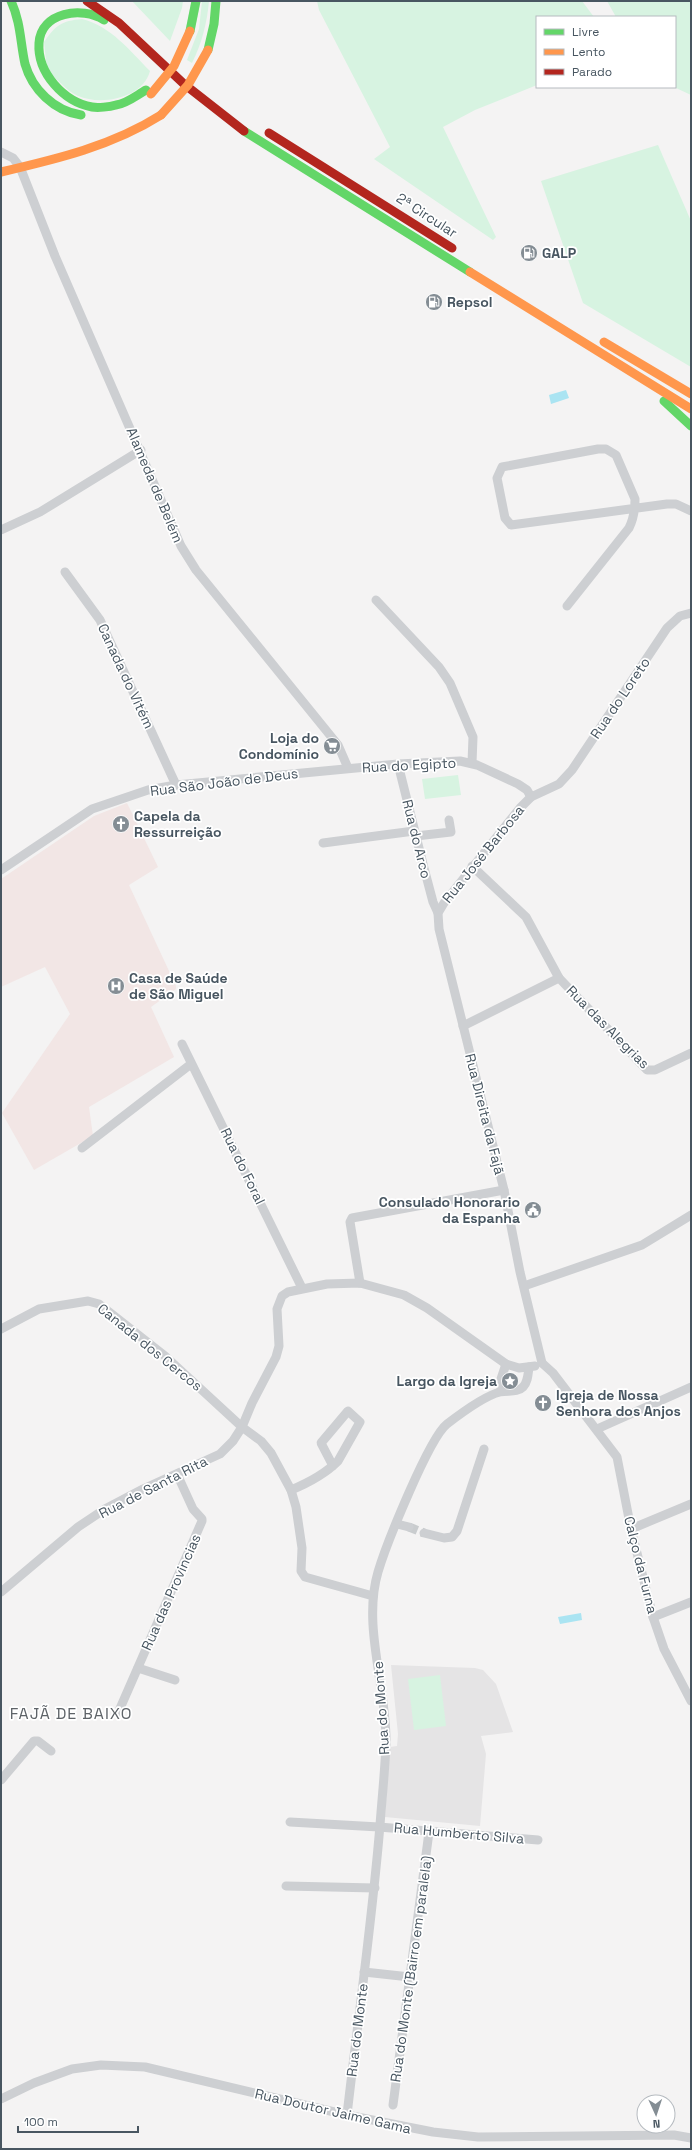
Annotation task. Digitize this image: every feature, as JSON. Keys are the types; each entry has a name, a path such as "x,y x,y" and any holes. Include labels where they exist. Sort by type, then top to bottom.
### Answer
{"main road":[{"path":"11,1 20,21 24,66 31,81 54,106 74,114 104,117 134,108 148,92 169,62 187,29 196,1"},
{"name":"2ª Circular","path":"87,1 101,8 126,29 167,69 220,114 392,224 691,409"},
{"path":"187,29 190,1"},
{"path":"1,172 122,138 161,115 187,87 208,50 214,24 216,1"},
{"path":"115,9 126,17"},
{"path":"126,29 88,13 76,12 58,15 47,24 38,36 36,47 37,63 42,74 58,92 77,104 86,106 113,107 148,92"},
{"path":"169,55 224,103"},
{"name":"2ª Circular","path":"259,127 459,252"},
{"path":"594,336 691,394"},
{"path":"643,379 691,426"}],"street":[{"path":"1,152 13,158 20,167"},
{"name":"Alameda de Belém","path":"20,167 55,256 188,558 338,745 348,768"},
{"path":"567,606 629,528 635,507 632,490 616,455 606,448 506,465 498,473 505,518 511,525 635,507 676,504 691,511"},
{"path":"1,530 40,512 141,450"},
{"name":"Canada do Vitém","path":"66,572 100,620 176,785"},
{"path":"376,600 439,667 450,683 473,737 472,763"},
{"name":"Rua do Loreto","path":"531,797 552,789 572,770 667,628 680,616 691,612"},
{"name":"Rua do Egipto","path":"348,768 448,761 472,763 523,787 531,797"},
{"name":"Rua do Arco","path":"398,764 433,902 438,913"},
{"name":"Rua São João de Deus","path":"1,870 92,809 148,790 176,785 348,768"},
{"name":"Rua José Barbosa","path":"438,913 472,866 520,808 531,797"},
{"path":"323,843 450,832 449,820"},
{"path":"472,866 526,917 559,978"},
{"name":"Rua Direita da Fajã","path":"438,913 439,929 504,1190 542,1363"},
{"name":"Rua das Alegrias","path":"463,1026 559,978 647,1070 655,1070 691,1053"},
{"name":"Rua do Foral","path":"182,1044 302,1288"},
{"path":"82,1148 191,1064"},
{"path":"360,1282 350,1222 352,1218 504,1190"},
{"path":"524,1286 642,1245 691,1215"},
{"path":"302,1288 360,1282 404,1295 427,1308 506,1364 519,1368 542,1363"},
{"name":"Rua de Santa Rita","path":"1,1592 78,1527 111,1506 220,1454 233,1441 242,1427 252,1403 276,1357 279,1346 277,1309 279,1302 288,1292 302,1288"},
{"name":"Canada dos Cercos","path":"1,1329 39,1309 88,1301 95,1302 165,1356 242,1427 261,1441 271,1453 291,1490 300,1527 302,1574 309,1578 373,1596"},
{"name":"Calço da Furna","path":"542,1363 553,1373 597,1429 619,1462 631,1529 653,1617 664,1649 691,1701"},
{"path":"500,1391 501,1379 506,1364"},
{"name":"Rua do Monte","path":"347,2115 375,1888 386,1734 373,1619 373,1596 379,1570 433,1441 445,1425 480,1402 500,1391 517,1390 522,1388 527,1380 529,1367"},
{"path":"597,1429 691,1387"},
{"path":"291,1490 308,1482 332,1466 338,1461 360,1422 348,1411 322,1443 332,1466"},
{"path":"424,1533 444,1538 452,1537 457,1531 484,1449"},
{"name":"Rua das Provincias","path":"118,1713 202,1521 193,1509 177,1474"},
{"path":"631,1529 691,1504"},
{"path":"397,1524 409,1528"},
{"path":"653,1617 691,1602"},
{"path":"138,1668 175,1680"},
{"path":"1,1780 34,1741 38,1741 51,1751"},
{"name":"Rua Humberto Silva","path":"290,1822 379,1827 538,1840"},
{"name":"Rua do Monte (Bairro em paralela)","path":"393,2105 429,1832"},
{"path":"286,1886 375,1888"},
{"path":"364,1972 410,1977"},
{"name":"Rua Doutor Jaime Gama","path":"1,2099 34,2083 72,2069 101,2065 145,2067 347,2115 433,2132 478,2137 674,2135 691,2138"},
{"name":"Rua Doutor Jaime Gama","path":"674,2135 691,2130"}],"shaded area":[{"name":"Casa de Saúde de São Miguel","path":"127,803 158,867 129,885 176,986 176,989 151,1007 174,1057 89,1107 93,1136 34,1170 2,1113 70,1014 45,967 1,987 1,879 94,816"},
{"path":"391,1665 475,1668 483,1670 496,1684 513,1732 481,1736 486,1754 480,1826 385,1817 390,1747 397,1746 398,1734"}],"green space":[{"path":"132,1 183,1 182,8 170,41"},
{"path":"202,1 209,1 207,17 204,33 192,63 187,60 199,29"},
{"path":"317,1 582,1 593,16 536,16 536,85 475,110 443,127 496,237 493,240 374,159 390,147 319,10"},
{"path":"607,1 691,1 691,95 676,88 676,16 615,16"},
{"path":"82,19 92,22 111,33 150,71 146,80 139,88 120,97 109,100 88,99 78,96 70,91 47,70 44,42 60,25 69,21"},
{"path":"658,145 691,221 691,367 583,303 541,181"},
{"path":"458,775 461,795 425,799 422,779"},
{"path":"440,1675 446,1726 414,1730 408,1679"}],"water":[{"path":"566,390 569,398 551,404 549,395"},
{"path":"581,1613 582,1620 560,1624 558,1617"}],"tunnel":[{"path":"409,1527 424,1533"}],"traffic: fast":[{"path":"11,1 19,25 25,64 33,82 53,104 71,113 81,115"},
{"path":"190,31 196,1"},
{"path":"208,50 214,24 216,1"},
{"path":"104,20 85,13 74,13 55,18 47,24 41,33 39,43 42,65 54,84 62,92 72,99 92,107 104,107 120,104 146,90"},
{"path":"244,131 470,272"},
{"path":"664,401 691,426"}],"traffic: slow":[{"path":"151,94 174,66 190,31"},
{"path":"161,115 188,85 208,50"},
{"path":"1,172 43,162 104,143 142,126 161,115"},
{"path":"470,272 691,409"},
{"path":"604,342 691,394"}],"traffic: jam":[{"path":"87,1 119,23 184,84 244,131"},
{"path":"269,133 452,248"}],"place":[{"name":"GALP","path":"529,253"},
{"name":"Repsol","path":"434,302"},
{"name":"Loja do Condomínio","path":"332,746"},
{"name":"Capela da Ressurreição","path":"121,824"},
{"name":"Casa de Saúde de São Miguel","path":"116,986"},
{"name":"Consulado Honorario da Espanha","path":"533,1210"},
{"name":"Largo da Igreja","path":"510,1381"},
{"name":"Igreja de Nossa Senhora dos Anjos","path":"543,1403"}],"district":[{"name":"FAJÃ DE BAIXO","path":"71,1713"}]}
